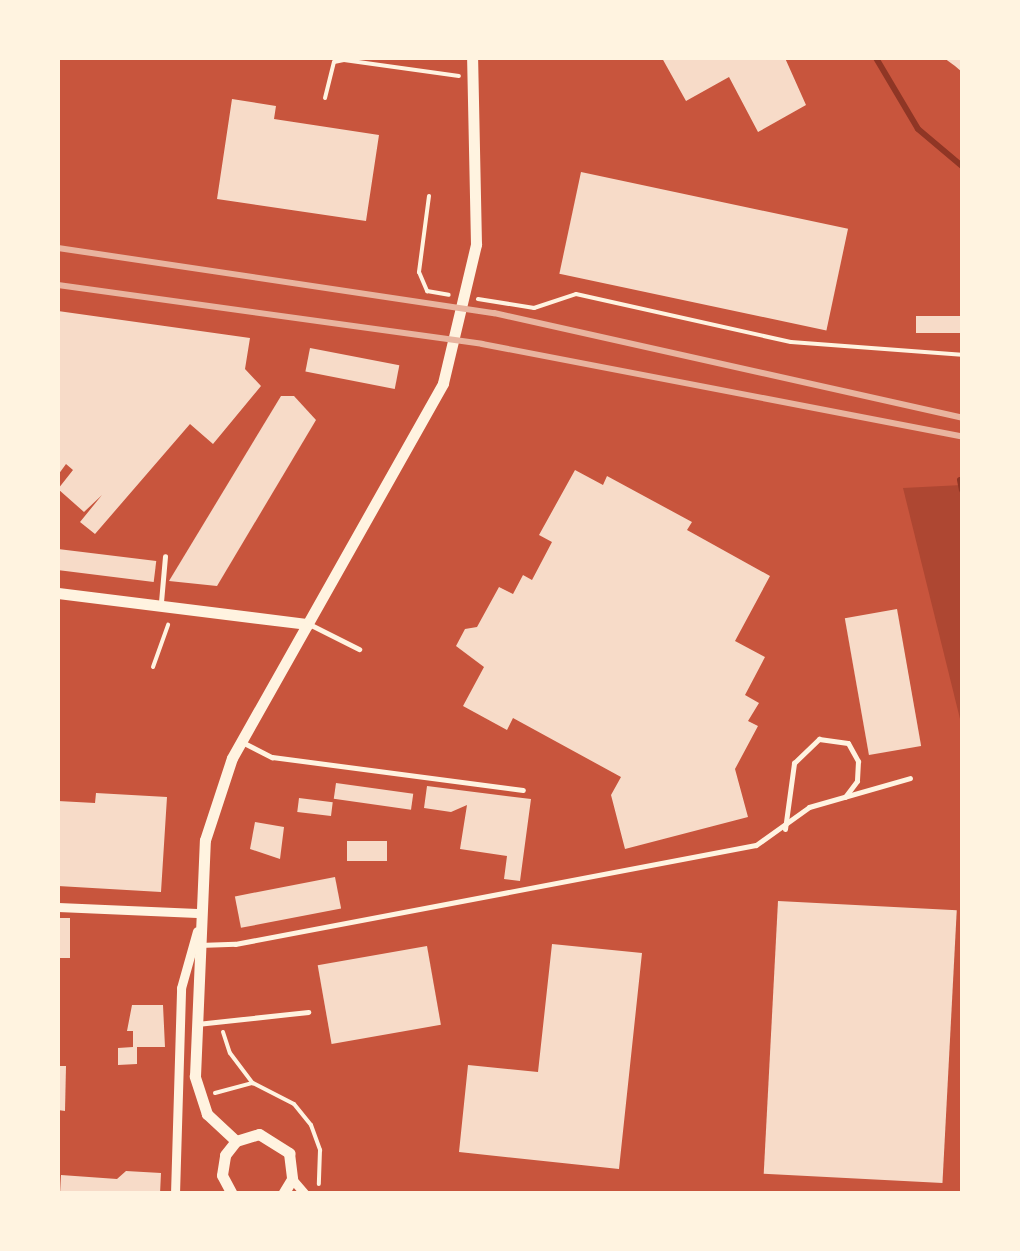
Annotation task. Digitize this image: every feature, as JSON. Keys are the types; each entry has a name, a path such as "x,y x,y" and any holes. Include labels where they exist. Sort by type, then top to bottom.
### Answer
{"street":[{"path":"236,1141 207,1114 200,1095 194,1024 197,913 209,822 242,742 443,383 476,244 472,58"},
{"path":"58,593 308,624"},
{"path":"58,907 197,913"},
{"path":"175,1194 182,988 197,931"},
{"path":"232,1194 222,1169 236,1141 259,1134 282,1144 292,1179 305,1194"},
{"path":"283,1194 292,1179"}],"lane":[{"path":"165,556 166,605"},
{"path":"308,624 359,649"},
{"path":"785,830 794,763 819,739 848,743 858,761 857,781 844,800"},
{"path":"242,742 272,757 523,790"},
{"path":"196,945 234,944 756,845 785,830 808,807 844,800 876,783 910,778"},
{"path":"194,1024 308,1012"}],"path":[{"path":"325,98 334,62 344,60 473,79"},
{"path":"429,196 418,272 427,292 534,308 576,294 791,342 962,355"},
{"path":"154,666 166,642 166,605"},
{"path":"220,1022 230,1054 253,1083 294,1104 311,1125 322,1175 315,1194"}],"shaded area":[{"path":"962,485 962,727 903,488"}],"building":[{"path":"662,58 785,58 806,105 758,132 729,77 686,101"},
{"path":"944,58 962,58 962,72 955,66"},
{"path":"232,99 276,106 274,119 379,135 366,221 217,199"},
{"path":"581,172 848,229 826,330 559,274"},
{"path":"58,311 250,338 245,369 261,386 213,444 190,424 95,534 80,522 102,495 84,512 58,489 73,470 66,464 58,475"},
{"path":"916,316 962,316 962,333 916,333"},
{"path":"310,348 399,365 395,389 305,372"},
{"path":"281,396 294,396 316,420 217,586 169,581"},
{"path":"575,470 603,485 607,476 692,522 687,530 770,576 735,641 765,657 745,695 759,703 748,721 758,726 735,769 748,817 625,849 611,795 621,777 513,718 507,730 463,706 484,667 456,646 465,629 477,627 499,587 513,594 523,575 532,580 552,542 539,535"},
{"path":"58,549 156,561 154,582 58,570"},
{"path":"897,609 921,746 869,755 845,618"},
{"path":"336,783 413,794 411,810 334,799"},
{"path":"427,786 531,799 520,881 504,879 507,856 460,849 467,805 451,812 424,808"},
{"path":"96,793 167,797 161,892 58,886 58,801 95,803"},
{"path":"299,798 333,802 331,816 297,812"},
{"path":"255,822 284,827 280,859 250,849"},
{"path":"347,841 387,841 387,861 347,861"},
{"path":"335,877 341,908 241,928 235,896"},
{"path":"778,901 957,910 942,1183 764,1174"},
{"path":"58,918 70,918 70,958 58,958"},
{"path":"552,944 642,953 619,1169 459,1152 468,1065 538,1072"},
{"path":"427,946 441,1025 332,1044 318,965"},
{"path":"132,1005 163,1005 165,1047 137,1047 137,1064 118,1065 118,1048 133,1047 133,1031 127,1031"},
{"path":"58,1066 66,1066 65,1111 58,1110"},
{"path":"126,1171 161,1173 160,1194 60,1194 61,1175 117,1179"}],"waterway":[{"path":"876,58 918,129 962,166"},
{"path":"960,480 962,490"}],"railway":[{"path":"58,248 494,313 962,418"},
{"path":"58,285 482,344 962,436"}]}
